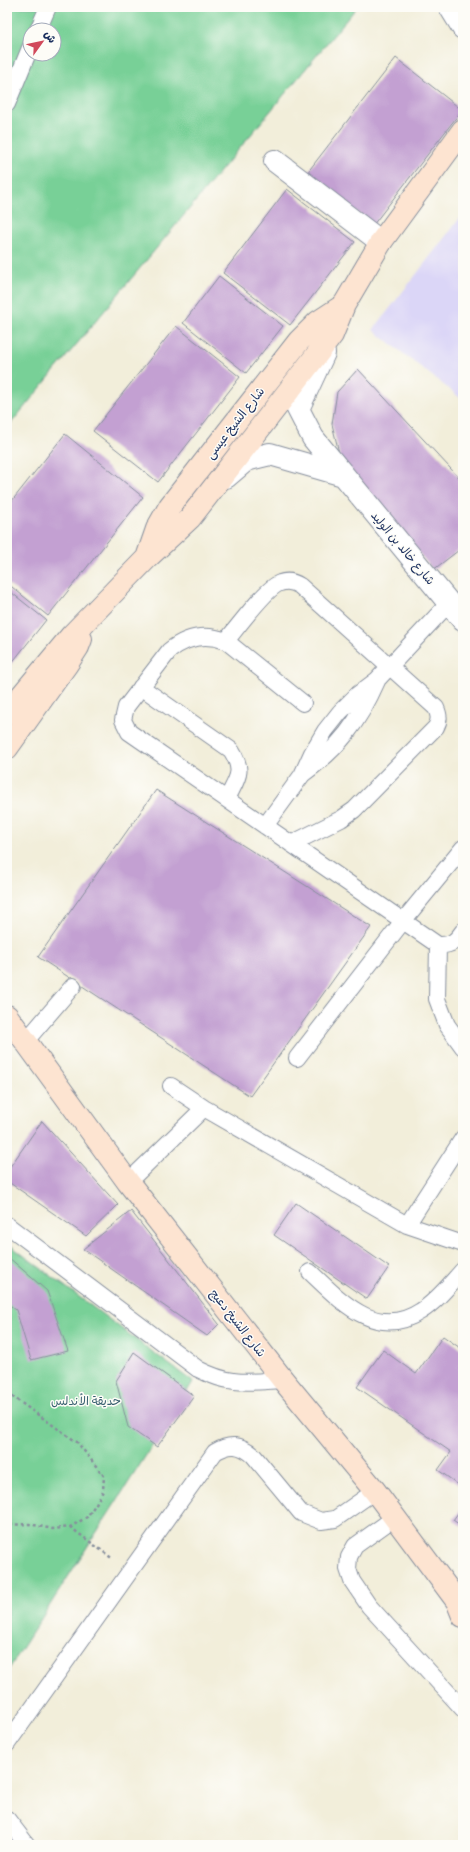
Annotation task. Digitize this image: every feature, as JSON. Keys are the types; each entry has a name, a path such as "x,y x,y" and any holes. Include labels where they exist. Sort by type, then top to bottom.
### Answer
{"street":[{"path":"450,7 463,28"},
{"name":"شارع الشيخ عيسى","path":"7,713 61,648 147,558 181,527 212,489 332,335 344,305 381,242 463,130"},
{"path":"275,161 381,242"},
{"name":"شارع الشيخ عيسى","path":"147,558 157,529 170,506 294,347 318,322 344,305"},
{"name":"شارع خالد بن الوليد","path":"332,335 298,409 313,438 463,620"},
{"path":"212,489 246,460 270,454 342,475"},
{"name":"شارع الشيخ عيسى","path":"7,748 72,657 78,647 83,626"},
{"name":"شارع الشيخ دعيج","path":"7,1016 128,1182 283,1380 375,1491 461,1607"},
{"name":"شارع الشيخ دعيج","path":"7,1026 25,1042"}],"lane":[{"path":"41,22 48,7"},
{"path":"7,104 24,62"},
{"path":"226,641 272,588 278,583 286,581 294,582 436,708 438,712 438,723 436,727 354,810 341,819 291,844"},
{"path":"265,826 302,775 312,753 340,712 357,695 377,680 449,603"},
{"path":"303,703 226,641 206,637 191,639 177,644 162,659 126,707 123,720 129,732 438,945 447,946 455,942 463,931"},
{"path":"141,687 231,750 238,761 239,775 227,799"},
{"path":"296,1058 403,921 463,848"},
{"path":"438,945 437,999 447,1025 463,1047"},
{"path":"25,1042 73,986"},
{"path":"170,1086 204,1108 407,1225 463,1244"},
{"path":"128,1182 204,1108"},
{"path":"407,1225 463,1138"},
{"path":"7,1225 198,1369 212,1376 235,1383 283,1380"},
{"path":"310,1272 358,1314 374,1320 390,1321 406,1318 421,1312 463,1270"},
{"path":"7,1744 215,1452 224,1447 234,1445 245,1448 253,1455 301,1513 321,1521 335,1519 375,1491"},
{"path":"394,1518 355,1546 349,1557 348,1569 352,1581 369,1606 463,1709"},
{"path":"7,1819 27,1845"}],"path":[{"path":"7,1393 76,1442 104,1476 104,1491 87,1517 70,1526 53,1529 29,1524 7,1525"},
{"path":"70,1526 130,1572"}],"shaded area":[{"path":"463,214 463,400 373,330"}],"green space":[{"path":"7,7 357,7 7,428"},
{"name":"حديقة الأندلس","path":"7,1243 193,1382 7,1672"}],"building":[{"path":"396,58 462,110 373,225 307,173"},
{"path":"287,189 355,242 290,325 223,273"},
{"path":"219,276 283,326 246,373 183,323"},
{"path":"176,326 240,377 158,482 93,431"},
{"path":"358,369 463,482 463,547 433,570 340,457 332,424 337,392"},
{"path":"65,434 143,497 48,616 7,583 7,507"},
{"path":"7,589 46,620 7,669"},
{"path":"156,790 371,927 250,1096 38,957"},
{"path":"42,1121 118,1205 86,1236 7,1181 7,1171"},
{"path":"296,1203 389,1267 367,1299 274,1235"},
{"path":"131,1211 219,1324 207,1336 83,1249"},
{"path":"7,1256 47,1291 68,1351 31,1360 16,1310 7,1303"},
{"path":"443,1336 463,1350 463,1488 438,1470 451,1452 357,1387 383,1350 416,1374"},
{"path":"134,1352 194,1396 157,1447 128,1427 116,1381"},
{"path":"463,1506 463,1527 453,1520"}]}
